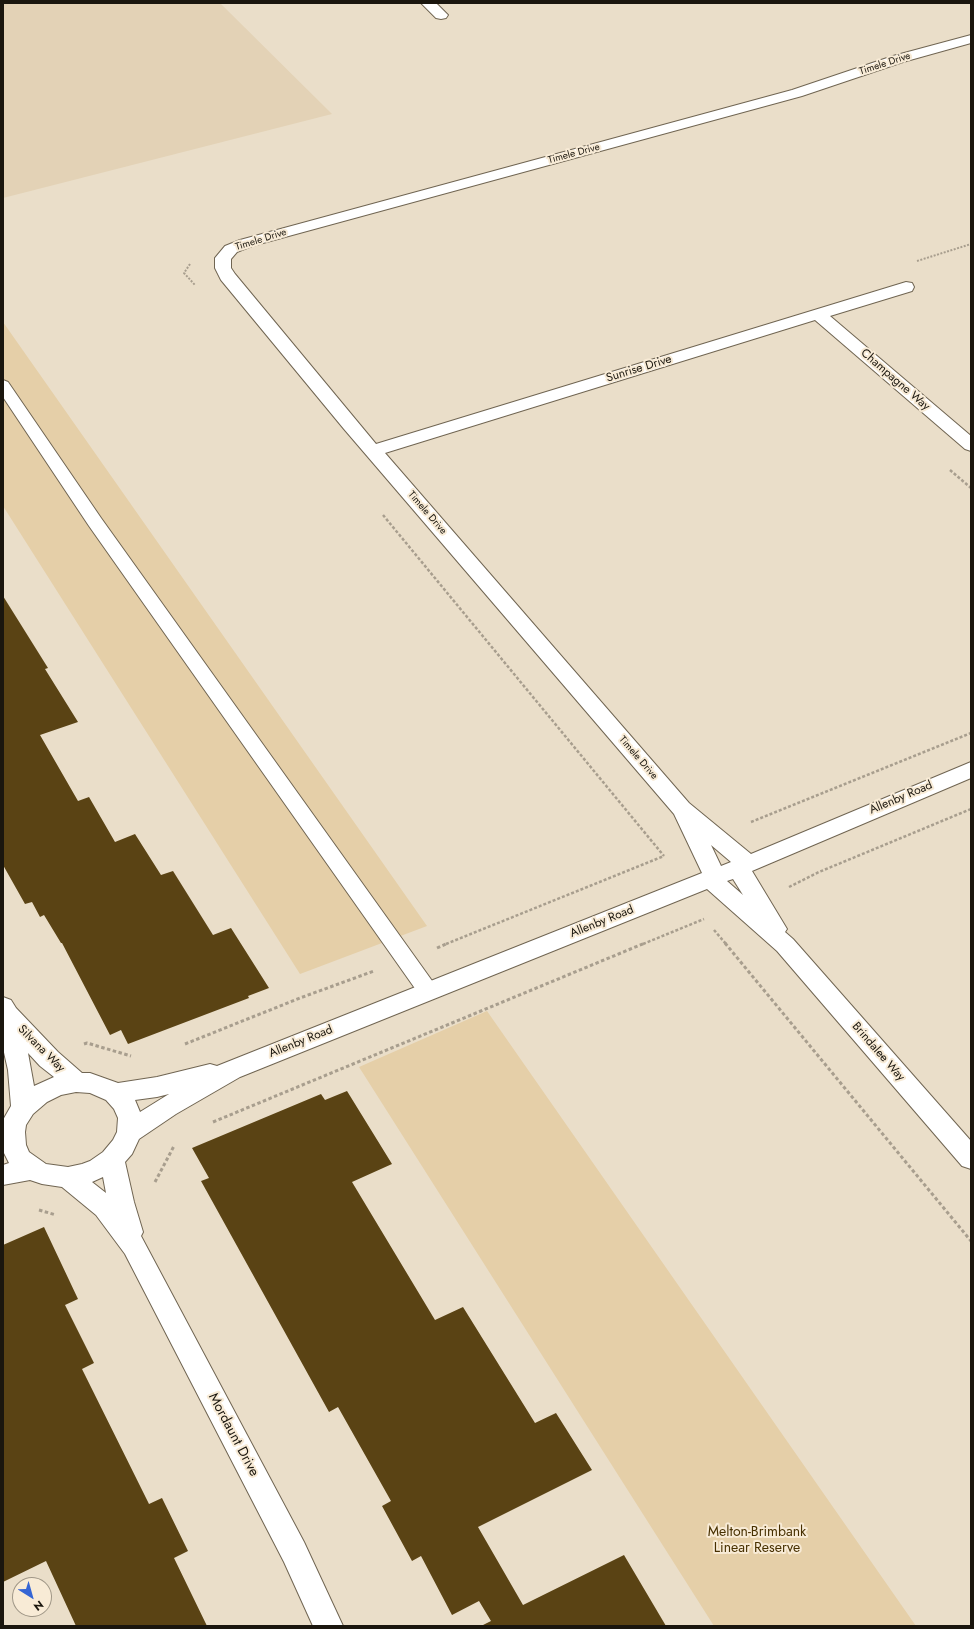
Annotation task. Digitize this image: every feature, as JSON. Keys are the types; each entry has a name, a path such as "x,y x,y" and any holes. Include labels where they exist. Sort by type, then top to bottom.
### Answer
{"street":[{"path":"428,3 441,15"},
{"name":"Timele Drive","path":"743,865 706,839 681,808 373,451 227,276 223,268 224,258 231,250 246,243 797,93 898,59 969,41"},
{"name":"Sunrise Drive","path":"373,451 906,287"},
{"name":"Champagne Way","path":"818,314 971,445"},
{"name":"Allenby Road","path":"130,1132 167,1107 231,1070 712,878 971,769"},
{"name":"Timele Drive","path":"706,839 712,878"},
{"name":"Brindalee Way","path":"743,865 748,902"},
{"name":"Brindalee Way","path":"712,878 748,902 971,1159"},
{"name":"Silvana Way","path":"5,1010 49,1059 76,1082"},
{"name":"Silvana Way","path":"5,1010 20,1070 24,1107"},
{"name":"Allenby Road","path":"115,1093 157,1087 231,1070"},
{"path":"76,1082 90,1083 104,1087 115,1093 125,1104 130,1118 130,1132 123,1147 112,1159 92,1171 68,1177 42,1174 32,1169 20,1159 8,1135 24,1107 38,1095 56,1086 76,1082"},
{"name":"Mordaunt Drive","path":"112,1159 121,1202 134,1246"},
{"path":"3,1176 32,1169"},
{"name":"Mordaunt Drive","path":"68,1177 105,1207 134,1246 294,1552 328,1626"}],"lane":[{"path":"3,385 95,522 428,991"}],"path":[{"path":"382,514 664,856"},
{"path":"181,1045 300,998 406,960 971,733"},
{"path":"209,1124 705,919 782,890 819,872 971,809"},
{"path":"705,919 971,1241"}],"shaded area":[{"path":"3,3 220,3 332,114 3,198"}],"green space":[{"path":"3,322 427,926 300,974 3,506"},
{"name":"Melton-Brimbank Linear Reserve","path":"487,1011 916,1626 714,1626 359,1067"}],"building":[{"path":"3,596 48,668 45,669 78,722 40,735 78,801 89,797 115,842 135,834 161,875 173,871 213,935 231,928 269,988 248,996 249,998 128,1044 121,1030 110,1035 62,943 44,915 40,917 32,902 25,904 3,865"},
{"path":"347,1091 392,1164 352,1182 435,1320 463,1307 535,1423 556,1413 592,1470 478,1527 523,1605 624,1555 666,1626 481,1626 491,1621 479,1601 452,1615 421,1556 412,1561 382,1506 391,1501 338,1407 329,1412 201,1181 209,1178 192,1148 321,1094 325,1100"},
{"path":"44,1227 78,1299 65,1305 94,1363 82,1369 149,1504 162,1498 188,1551 174,1558 207,1626 76,1626 46,1561 3,1582 3,1245"}]}
